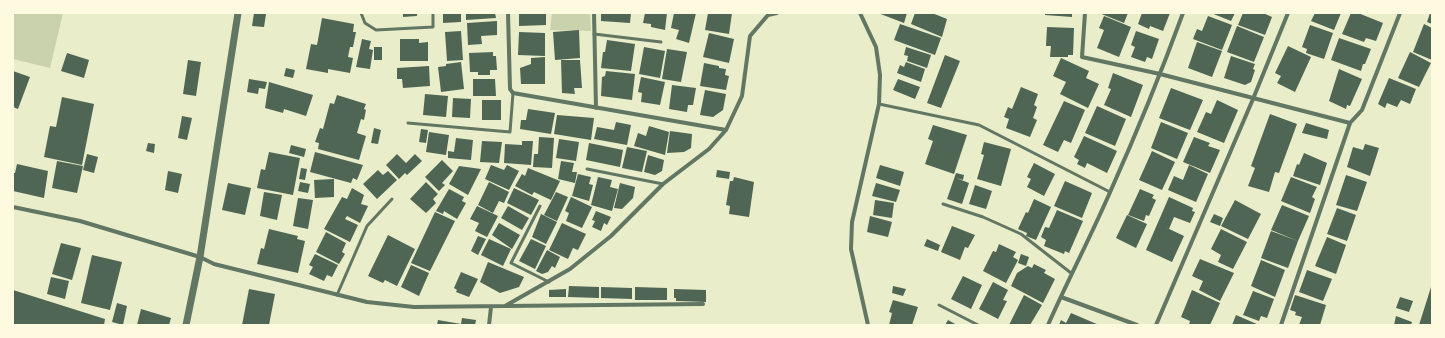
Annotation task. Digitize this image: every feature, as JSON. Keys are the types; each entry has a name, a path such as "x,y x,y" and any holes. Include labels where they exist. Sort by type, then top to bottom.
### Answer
{"street":[{"path":"186,325 200,257 238,13"},
{"path":"508,13 510,88 513,93 726,130"},
{"path":"594,13 596,108"},
{"path":"505,306 570,269 611,236 663,184 709,149 726,130 742,96 750,36 768,15 777,13"},
{"path":"860,13 876,47 880,75 879,104 852,222 851,249 868,325"},
{"path":"1085,13 1082,57 1160,74 1350,123"},
{"path":"1048,325 1110,192 1160,74 1183,13"},
{"path":"1156,325 1253,99 1288,13"},
{"path":"1280,325 1350,123 1362,110 1400,13"},
{"path":"13,207 80,221 200,257 214,264 367,302 414,307 703,304"},
{"path":"1061,297 1137,325"},
{"path":"489,325 491,307"}],"lane":[{"path":"361,13 365,23 376,30 433,27 432,13"},
{"path":"594,34 661,42"},
{"path":"408,123 510,132 513,93"},
{"path":"879,104 979,125 1110,192"},
{"path":"587,169 663,184"},
{"path":"337,295 367,226 392,199"},
{"path":"943,204 983,217 1021,234 1071,274"},
{"path":"540,206 511,263 549,282"},
{"path":"939,306 978,325"}],"green space":[{"path":"13,13 63,13 50,68 13,59"},
{"path":"552,13 590,13 591,31 550,30"}],"building":[{"path":"254,13 266,14 264,27 252,26"},
{"path":"403,13 417,13 417,16 403,17"},
{"path":"443,13 461,13 461,22 443,23"},
{"path":"466,13 495,13 496,18 466,20"},
{"path":"519,13 546,13 546,25 519,26"},
{"path":"601,13 631,13 630,23 601,21"},
{"path":"645,13 667,13 665,30 651,27 651,24 643,23"},
{"path":"674,13 696,13 689,43 676,39 679,30 671,28"},
{"path":"708,13 732,13 729,34 705,30"},
{"path":"878,13 907,13 904,23"},
{"path":"915,13 932,13 947,19 942,37 911,24"},
{"path":"1045,13 1072,13 1072,17 1045,15"},
{"path":"1099,13 1128,13 1124,23"},
{"path":"1142,13 1170,13 1163,31 1150,26 1149,29 1138,24"},
{"path":"1211,13 1235,13 1231,21"},
{"path":"1243,13 1263,13 1272,17 1265,35 1238,25"},
{"path":"1315,13 1341,13 1334,30 1311,21"},
{"path":"1351,13 1358,13 1383,23 1376,41 1366,38 1364,42 1342,34"},
{"path":"1430,13 1432,13 1432,24 1427,22"},
{"path":"1104,16 1131,27 1119,57 1097,48 1104,30 1099,28"},
{"path":"1208,16 1232,25 1222,50 1193,39 1197,29 1202,31"},
{"path":"322,18 354,24 353,32 356,32 353,47 350,47 348,57 353,58 350,73 328,69 328,73 306,69 311,44 317,45"},
{"path":"497,21 497,35 481,36 482,44 468,45 467,23"},
{"path":"900,24 941,38 935,55 894,40"},
{"path":"1424,24 1432,28 1432,60 1413,52"},
{"path":"1310,25 1333,33 1324,59 1306,53 1307,49 1302,47"},
{"path":"1237,26 1264,37 1254,62 1227,52"},
{"path":"1047,27 1074,28 1073,55 1068,55 1068,57 1050,57 1051,46 1046,46"},
{"path":"579,30 580,58 555,60 553,32"},
{"path":"461,31 463,60 447,61 445,32"},
{"path":"1136,31 1159,39 1152,59 1147,57 1145,62 1131,57 1135,47 1131,45"},
{"path":"519,32 545,33 545,56 518,55"},
{"path":"709,33 734,39 729,63 703,57"},
{"path":"1339,38 1371,49 1361,71 1331,60"},
{"path":"362,39 371,41 369,49 373,50 370,69 356,67"},
{"path":"400,39 419,39 419,43 428,42 428,61 400,61"},
{"path":"607,40 635,44 631,71 601,68 603,52 605,52"},
{"path":"1197,42 1222,51 1212,77 1188,68"},
{"path":"1288,46 1311,57 1295,92 1277,83 1281,76 1275,73"},
{"path":"374,47 382,47 382,60 374,60"},
{"path":"644,47 665,51 660,78 639,74"},
{"path":"906,47 931,55 927,68 907,61 908,56 904,55"},
{"path":"667,49 687,52 681,82 662,79"},
{"path":"493,52 493,56 496,56 497,70 490,70 490,75 478,75 478,72 470,72 469,53"},
{"path":"1410,52 1431,63 1419,87 1398,78"},
{"path":"67,53 89,60 84,78 61,71"},
{"path":"945,55 960,61 941,108 927,103"},
{"path":"1231,56 1255,64 1253,69 1255,70 1251,82 1245,85 1224,78"},
{"path":"545,57 545,84 521,84 520,68 531,64 531,58"},
{"path":"1061,58 1089,71 1086,78 1099,84 1088,108 1060,94 1066,82 1053,76"},
{"path":"188,60 201,62 196,96 183,94"},
{"path":"561,60 580,60 582,88 574,88 575,94 562,93"},
{"path":"461,62 464,89 441,92 438,67 446,66 446,64"},
{"path":"906,62 925,69 921,82 897,73 900,65 904,67"},
{"path":"704,63 726,69 725,75 729,76 726,90 700,86"},
{"path":"429,66 430,86 403,88 402,79 397,79 397,68"},
{"path":"286,68 295,70 293,78 284,76"},
{"path":"1339,69 1362,79 1350,106 1347,105 1346,109 1329,101"},
{"path":"13,71 30,77 18,109 13,107"},
{"path":"606,71 635,74 632,100 601,96 602,77 605,76"},
{"path":"1113,73 1143,85 1131,117 1104,105 1111,89 1108,88"},
{"path":"641,77 665,82 660,105 641,102 642,93 638,92"},
{"path":"1389,78 1416,89 1410,104 1401,100 1397,107 1387,103 1385,108 1378,104"},
{"path":"249,79 267,82 265,89 259,88 258,94 247,92"},
{"path":"473,79 495,79 496,96 473,96"},
{"path":"898,79 920,87 915,99 893,90"},
{"path":"269,82 313,95 306,116 284,109 283,113 265,108"},
{"path":"672,85 696,88 693,105 688,105 687,112 669,109"},
{"path":"1021,87 1038,94 1034,105 1037,107 1033,118 1037,120 1030,137 1006,128 1009,119 1004,117 1008,107 1012,109"},
{"path":"1171,88 1203,100 1190,130 1159,118"},
{"path":"705,90 726,94 723,110 713,117 700,115"},
{"path":"425,94 448,96 446,117 423,115"},
{"path":"337,95 366,104 364,109 366,110 364,120 361,119 357,133 366,136 359,160 318,149 319,143 315,142 320,128 323,129 330,103 334,104"},
{"path":"62,97 94,104 82,165 44,157 50,126 56,127"},
{"path":"453,98 471,99 470,118 452,117"},
{"path":"482,100 501,100 501,120 482,120"},
{"path":"1217,100 1238,110 1224,143 1197,132 1206,112 1211,114"},
{"path":"1064,101 1085,110 1071,143 1064,140 1058,152 1043,145"},
{"path":"1097,106 1126,119 1115,146 1085,133"},
{"path":"528,109 555,113 551,134 520,129 521,120 526,120"},
{"path":"1270,114 1297,124 1279,173 1275,172 1269,192 1248,186 1255,168 1251,166"},
{"path":"557,115 594,118 591,140 554,134"},
{"path":"182,116 192,118 187,140 178,138"},
{"path":"616,122 631,125 627,145 594,139 597,127 614,130"},
{"path":"1161,122 1188,133 1177,159 1151,148"},
{"path":"1306,123 1329,130 1327,139 1302,133"},
{"path":"933,125 967,135 954,174 925,164 933,141 928,139"},
{"path":"649,126 669,132 665,155 634,146 638,133 646,136"},
{"path":"374,128 381,130 378,144 371,143"},
{"path":"421,129 428,130 426,143 419,142"},
{"path":"670,131 692,134 691,148 684,152 667,153"},
{"path":"429,132 449,135 446,155 426,152"},
{"path":"1084,136 1117,151 1107,173 1087,163 1085,168 1077,164 1079,160 1074,157"},
{"path":"539,137 554,138 552,168 533,167 534,154 538,154"},
{"path":"1194,137 1210,143 1208,146 1220,150 1210,173 1183,162"},
{"path":"456,138 473,140 471,160 448,158 448,151 454,152"},
{"path":"559,139 579,142 576,161 556,158"},
{"path":"482,141 502,142 499,163 480,162"},
{"path":"522,141 533,141 531,165 504,163 505,144 522,145"},
{"path":"984,142 1011,149 1001,186 977,179 984,155 981,154"},
{"path":"148,143 155,144 154,153 146,151"},
{"path":"589,143 623,150 620,167 586,160"},
{"path":"1365,144 1379,148 1370,176 1347,167 1353,147 1363,150"},
{"path":"291,145 306,149 304,157 289,153"},
{"path":"627,147 647,151 642,172 622,168"},
{"path":"1152,151 1175,162 1162,190 1139,180"},
{"path":"269,152 300,158 293,195 257,188 261,169 265,170"},
{"path":"315,152 363,165 357,180 353,178 351,183 310,172"},
{"path":"1304,153 1327,163 1320,185 1293,176 1297,164 1299,165"},
{"path":"87,154 98,157 94,173 83,170"},
{"path":"397,154 406,163 415,154 422,161 407,175 405,173 399,179 386,165"},
{"path":"648,155 664,160 662,171 655,175 644,172"},
{"path":"442,160 453,171 442,183 445,185 439,191 425,177"},
{"path":"57,161 83,166 77,193 52,188"},
{"path":"561,161 574,163 572,172 577,172 575,183 558,179"},
{"path":"1034,163 1055,174 1044,196 1027,187 1031,179 1027,177"},
{"path":"17,164 48,171 44,198 13,191 13,173 15,173"},
{"path":"491,165 504,170 507,165 519,171 509,190 485,179"},
{"path":"880,165 904,172 900,186 876,178"},
{"path":"1189,165 1208,174 1196,202 1168,190 1174,176 1183,180"},
{"path":"459,166 481,169 468,195 449,184"},
{"path":"301,168 307,169 305,180 299,179"},
{"path":"528,168 560,181 551,200 534,192 532,195 515,186 522,174 525,176"},
{"path":"378,170 383,175 388,171 397,180 377,199 363,184"},
{"path":"717,170 730,172 729,179 716,177"},
{"path":"168,171 182,174 178,193 165,190"},
{"path":"956,173 964,175 963,180 956,178 969,183 962,204 947,199"},
{"path":"578,174 591,177 589,184 593,185 589,201 572,196"},
{"path":"1346,175 1367,182 1357,211 1336,205"},
{"path":"598,177 612,180 610,187 618,189 612,211 591,205"},
{"path":"734,177 754,182 749,217 729,214 730,206 726,205 730,181 733,181"},
{"path":"1291,177 1317,187 1312,197 1315,199 1310,213 1281,201"},
{"path":"334,179 334,197 315,198 314,180"},
{"path":"1065,181 1092,193 1082,218 1054,206"},
{"path":"300,182 310,184 308,193 298,191"},
{"path":"426,182 438,194 433,199 436,203 426,213 410,199"},
{"path":"489,182 509,192 504,203 499,201 493,213 478,205"},
{"path":"228,183 251,188 245,215 222,210"},
{"path":"620,183 635,187 633,198 622,209 614,208"},
{"path":"876,183 900,190 896,202 872,196"},
{"path":"975,185 992,191 986,209 969,204"},
{"path":"352,188 364,195 361,204 368,206 360,223 347,216 345,219 358,225 350,242 324,229 342,197 347,199"},
{"path":"514,188 539,200 531,215 507,203"},
{"path":"449,189 464,197 462,201 466,203 457,219 444,211 443,214 436,211"},
{"path":"1140,189 1154,195 1152,198 1156,200 1149,216 1146,215 1144,221 1128,215"},
{"path":"264,192 282,195 277,220 260,216"},
{"path":"556,192 568,197 557,221 544,215"},
{"path":"571,197 592,207 582,228 566,221 569,213 565,211"},
{"path":"1169,197 1193,208 1192,211 1195,212 1190,223 1174,217 1169,229 1184,236 1172,262 1146,250"},
{"path":"298,198 313,200 308,229 293,226"},
{"path":"1034,199 1051,207 1036,240 1026,236 1027,233 1018,229 1026,212 1028,213"},
{"path":"875,200 894,203 892,218 873,215"},
{"path":"1235,200 1261,214 1248,239 1221,226"},
{"path":"1282,205 1309,216 1298,241 1271,230"},
{"path":"477,206 498,216 487,237 475,231 479,223 470,219"},
{"path":"508,206 529,218 522,230 501,218"},
{"path":"1337,208 1356,215 1347,241 1327,234"},
{"path":"1057,210 1083,221 1069,253 1065,251 1064,254 1044,246 1046,240 1041,237 1045,227 1049,228"},
{"path":"596,211 611,217 607,225 604,223 601,231 592,227 595,221 592,220"},
{"path":"435,212 455,221 430,271 411,263"},
{"path":"541,214 557,222 546,244 532,237"},
{"path":"1214,214 1223,218 1220,226 1210,222"},
{"path":"1127,215 1147,224 1136,248 1116,238"},
{"path":"870,216 892,222 888,237 867,232"},
{"path":"499,223 520,235 512,249 492,235"},
{"path":"562,223 586,234 578,250 573,248 568,259 549,250"},
{"path":"952,226 975,235 968,248 965,247 960,260 941,252"},
{"path":"269,229 298,236 297,239 305,241 298,273 257,264 261,248 264,249"},
{"path":"1221,229 1247,242 1233,269 1218,262 1221,255 1211,249"},
{"path":"1271,231 1298,241 1288,268 1261,258"},
{"path":"326,232 346,243 342,252 345,254 339,264 316,252"},
{"path":"388,235 415,249 397,286 385,280 383,283 368,276"},
{"path":"478,236 486,239 478,255 471,251"},
{"path":"1327,237 1346,245 1336,274 1315,266"},
{"path":"489,239 511,249 503,266 481,255"},
{"path":"531,239 546,246 535,269 519,261"},
{"path":"927,239 940,245 938,251 924,246"},
{"path":"61,243 81,248 72,280 52,274"},
{"path":"999,244 1016,252 1013,257 1018,260 1006,283 983,271 993,251 996,252"},
{"path":"547,250 560,257 555,268 552,266 548,272 542,274 536,271"},
{"path":"315,254 338,265 332,277 327,275 324,281 309,274 313,267 309,265"},
{"path":"1021,254 1029,257 1026,266 1018,263"},
{"path":"92,255 122,262 110,310 81,303"},
{"path":"1200,259 1234,273 1220,301 1199,290 1203,281 1192,276"},
{"path":"1261,260 1285,270 1275,297 1251,286"},
{"path":"488,262 524,277 519,287 500,293 480,282"},
{"path":"1034,264 1046,270 1044,273 1055,279 1043,303 1011,286 1017,273 1028,266 1032,268"},
{"path":"411,265 429,273 419,296 401,287"},
{"path":"1307,270 1332,279 1323,301 1299,292"},
{"path":"461,272 478,279 469,297 456,292 457,290 454,288"},
{"path":"963,276 982,285 971,309 951,299"},
{"path":"51,277 69,281 65,299 47,294"},
{"path":"993,282 1008,290 1003,300 1007,301 998,319 979,309"},
{"path":"1432,284 1432,325 1419,325"},
{"path":"569,286 599,287 599,298 568,297"},
{"path":"893,286 906,289 903,296 892,293"},
{"path":"601,287 632,288 632,299 601,298"},
{"path":"635,287 667,288 667,300 635,300"},
{"path":"249,289 275,294 269,325 242,325"},
{"path":"566,289 566,297 549,297 549,290"},
{"path":"674,289 706,290 706,302 676,301 676,298 674,298"},
{"path":"13,290 105,319 104,325 13,325"},
{"path":"1192,290 1220,303 1210,325 1189,325 1190,321 1181,317"},
{"path":"1253,291 1274,299 1267,318 1261,316 1259,321 1243,315"},
{"path":"1024,295 1042,305 1030,325 1009,325"},
{"path":"1295,295 1326,305 1320,325 1299,325 1302,317 1295,315 1296,312 1290,310"},
{"path":"1400,297 1413,301 1409,312 1396,308"},
{"path":"893,300 918,307 912,325 889,325 892,313 889,312"},
{"path":"117,303 127,306 123,325 112,322"},
{"path":"141,309 171,318 169,325 137,325"},
{"path":"1071,313 1099,325 1059,325 1061,320 1066,323"},
{"path":"1236,315 1259,325 1232,325"},
{"path":"1396,316 1412,322 1411,325 1394,325"},
{"path":"462,318 476,320 475,325 437,325 438,320 461,324"},
{"path":"948,320 957,325 945,325"}]}
